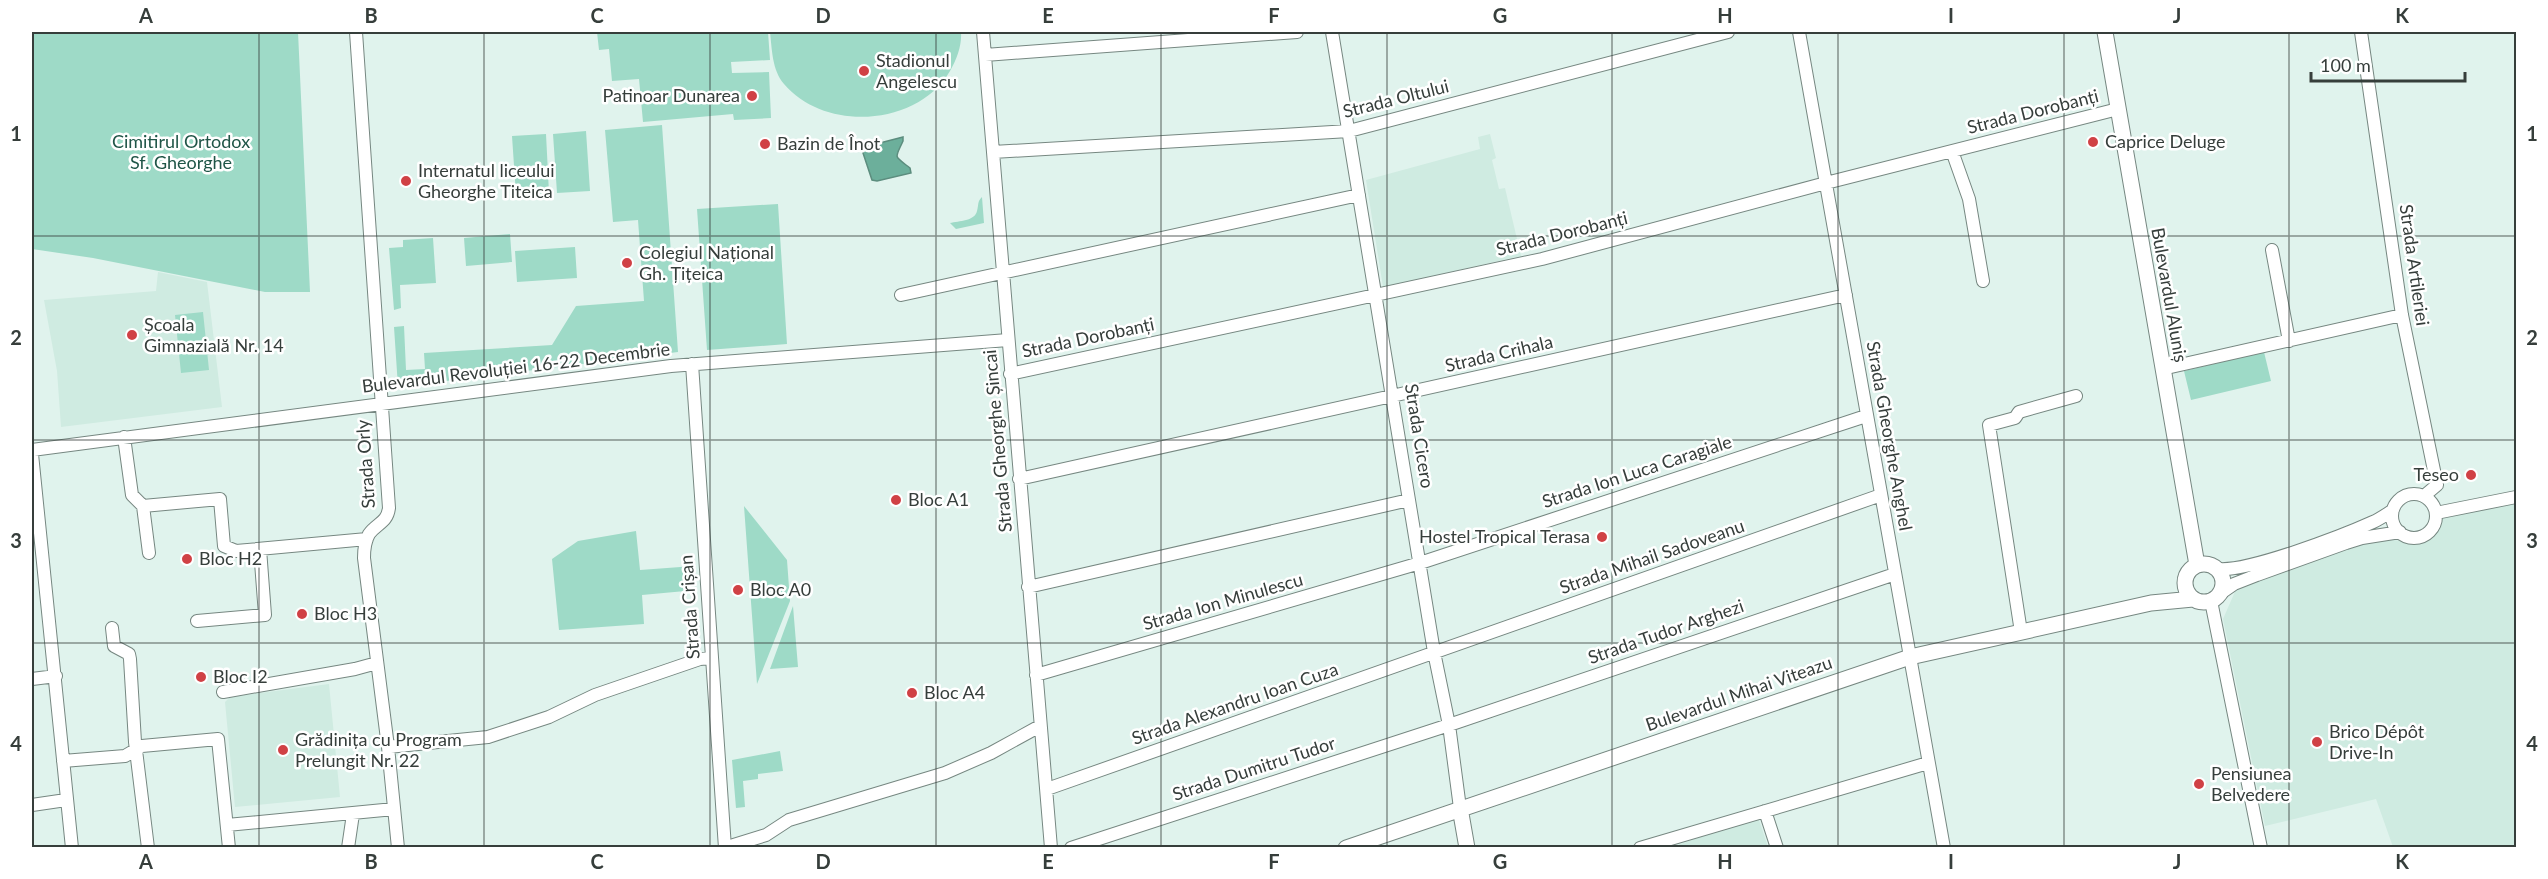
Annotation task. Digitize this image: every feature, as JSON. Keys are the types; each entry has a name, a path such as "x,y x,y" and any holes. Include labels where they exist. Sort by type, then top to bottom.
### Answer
{"main road":[{"name":"Bulevardul Aluniș","path":"2105,32 2197,565"},
{"path":"2197,565 2208,564 2217,569 2223,578 2216,597"},
{"name":"Bulevardul Mihai Viteazu","path":"2151,603 2176,587 2197,565"},
{"path":"2186,577 2186,589 2193,598"},
{"name":"Bulevardul Mihai Viteazu","path":"1353,846 1910,657 2151,603 2193,598 2199,601 2216,597"},
{"name":"Strada Cicero","path":"1460,808 1467,848"}],"street":[{"name":"Strada Orly","path":"356,32 389,508 383,524 375,528 367,539"},
{"name":"Strada Gheorghe Șincai","path":"983,32 1051,848"},
{"path":"985,55 1297,32"},
{"name":"Strada Cicero","path":"1332,32 1434,652 1449,725 1460,808"},
{"name":"Strada Oltului","path":"993,152 1349,131 1728,32"},
{"name":"Strada Gheorghe Anghel","path":"1799,32 1910,657 1940,846"},
{"name":"Strada Artileriei","path":"2361,32 2402,315 2437,485 2424,496"},
{"name":"Strada Dorobanți","path":"1010,374 1542,259 1826,183 2118,109"},
{"path":"1952,151 1969,199 1983,281"},
{"path":"901,295 1359,195"},
{"path":"2272,250 2289,341"},
{"name":"Strada Crihala","path":"1019,479 1846,295"},
{"path":"2162,369 2402,315"},
{"name":"Bulevardul Revoluției 16-22 Decembrie","path":"32,452 124,437 692,364 1008,340"},
{"name":"Strada Crișan","path":"692,364 725,847"},
{"path":"2021,632 1989,425 2015,418 2019,412 2076,396"},
{"name":"Strada Ion Luca Caragiale","path":"1420,563 1866,416"},
{"path":"124,437 132,495 143,506 149,553"},
{"path":"32,452 72,848"},
{"path":"2260,845 2216,597 2234,584 2362,538 2400,532 2414,537 2428,533 2435,521 2436,513 2432,503 2424,496 2411,494 2396,504 2393,510 2393,522 2400,532"},
{"name":"Strada Mihail Sadoveanu","path":"1434,652 1881,495"},
{"path":"2436,513 2517,497"},
{"path":"143,506 220,499 224,546 236,551 367,539 364,558 388,747 398,848"},
{"path":"1028,587 1409,500"},
{"path":"2217,569 2240,568 2304,547 2376,522 2393,510"},
{"path":"197,621 265,615 260,549"},
{"name":"Strada Ion Minulescu","path":"1036,675 1420,563"},
{"name":"Strada Tudor Arghezi","path":"1449,725 1895,574"},
{"path":"112,628 114,646 129,654 130,659 148,848"},
{"name":"Strada Alexandru Ioan Cuza","path":"1047,789 1434,652"},
{"path":"388,747 488,737 549,717 604,691 699,659 712,658"},
{"path":"223,692 344,672 377,663"},
{"path":"32,679 56,676"},
{"name":"Strada Dumitru Tudor","path":"1071,848 1449,725"},
{"path":"725,847 766,835 789,820 960,768 1040,726"},
{"path":"63,760 125,756 142,746 218,739 229,848"},
{"path":"1640,848 1928,763"},
{"path":"32,805 66,800"},
{"path":"227,825 394,809"},
{"path":"1765,811 1777,848"},
{"path":"348,848 353,814"}],"shaded area":[{"path":"1490,134 1496,158 1492,160 1499,189 1505,188 1521,256 1383,287 1366,180 1480,149 1478,137"},
{"path":"903,137 897,156 910,168 911,173 877,181 872,180 863,153 864,147"},
{"name":"Școala Gimnazială Nr. 14","path":"158,272 207,282 222,407 61,427 57,371 44,300 156,291"},
{"path":"2516,491 2516,847 2393,847 2376,799 2265,826 2223,619 2237,587 2351,544 2379,538 2416,543 2451,505"},
{"name":"Grădinița cu Program Prelungit Nr. 22","path":"329,684 340,797 235,807 225,702 230,697"},
{"path":"1758,817 1768,847 1669,848"}],"green space":[{"name":"Cimitirul Ortodox Sf. Gheorghe","path":"32,32 298,32 310,292 265,292 93,258 32,249"},
{"path":"597,32 768,32 770,60 731,62 732,73 769,72 771,118 734,120 733,114 643,122 639,79 612,81 609,49 599,50"},
{"name":"Stadionul Angelescu","path":"770,32 961,32 961,37 955,62 950,71 935,89 916,103 894,112 871,116 847,116 823,110 802,100 784,84 775,66"},
{"path":"662,125 678,352 398,387 394,327 404,326 406,370 425,369 424,353 552,345 576,306 644,301 638,220 613,222 605,130"},
{"path":"586,131 590,191 557,193 553,134"},
{"path":"546,134 549,193 516,195 512,136"},
{"path":"982,197 984,223 956,229 950,223 973,217"},
{"path":"778,204 787,344 707,350 697,209"},
{"path":"510,234 512,262 466,266 464,238"},
{"path":"433,238 436,283 400,285 401,308 394,310 389,248 403,247 403,240"},
{"path":"575,247 577,278 517,282 515,251"},
{"path":"203,312 209,370 181,373 175,315"},
{"path":"2264,352 2271,381 2191,400 2184,371"},
{"path":"744,506 787,560 790,601 757,684"},
{"path":"636,531 640,570 694,566 696,590 642,595 644,624 559,630 552,559 578,541"},
{"path":"793,606 798,667 770,669"},
{"path":"780,751 783,771 758,774 758,779 743,781 745,807 736,808 732,760"}],"place":[{"name":"Stadionul Angelescu","path":"864,71"},
{"name":"Patinoar Dunarea","path":"752,96"},
{"name":"Caprice Deluge","path":"2093,142"},
{"name":"Bazin de Înot","path":"765,144"},
{"name":"Internatul liceului Gheorghe Titeica","path":"406,181"},
{"name":"Colegiul Național Gh. Țițeica","path":"627,263"},
{"name":"Școala Gimnazială Nr. 14","path":"132,335"},
{"name":"Teseo","path":"2471,475"},
{"name":"Bloc A1","path":"896,500"},
{"name":"Hostel Tropical Terasa","path":"1602,537"},
{"name":"Bloc H2","path":"187,559"},
{"name":"Bloc A0","path":"738,590"},
{"name":"Bloc H3","path":"302,614"},
{"name":"Bloc I2","path":"201,677"},
{"name":"Bloc A4","path":"912,693"},
{"name":"Brico Dépôt Drive-In","path":"2317,742"},
{"name":"Grădinița cu Program Prelungit Nr. 22","path":"283,750"},
{"name":"Pensiunea Belvedere","path":"2199,784"}]}
